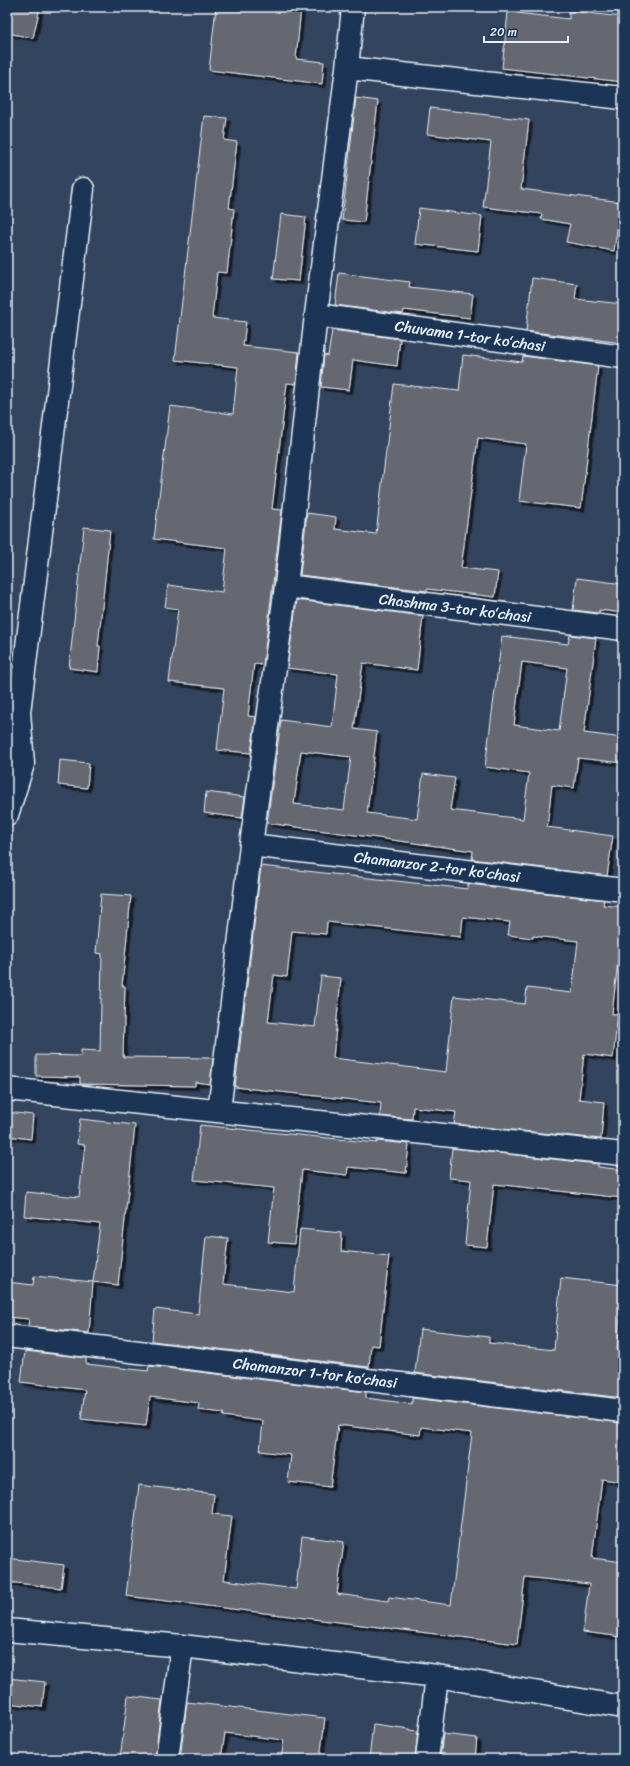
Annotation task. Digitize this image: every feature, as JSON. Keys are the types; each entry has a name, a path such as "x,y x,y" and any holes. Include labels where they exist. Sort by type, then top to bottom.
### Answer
{"street":[{"path":"219,1111 251,845 286,586 316,314 347,68 353,7"},
{"path":"347,68 623,98"},
{"path":"7,815 23,764 13,709 83,190"},
{"name":"Chuvama 1-tor koʻchasi","path":"316,314 623,357"},
{"name":"Chashma 3-tor koʻchasi","path":"286,586 623,629"},
{"name":"Chamanzor 2-tor koʻchasi","path":"251,845 623,890"},
{"path":"7,1089 623,1154"},
{"name":"Chamanzor 1-tor koʻchasi","path":"7,1336 623,1411"},
{"path":"7,1630 182,1646 437,1676 623,1707"},
{"path":"167,1759 182,1646"},
{"path":"427,1759 437,1676"}],"building":[{"path":"7,7 40,7 33,38 7,33"},
{"path":"216,7 301,7 296,59 324,62 322,84 209,70"},
{"path":"569,11 623,17 623,82 502,68 508,12 569,19"},
{"path":"356,98 378,101 364,222 342,220"},
{"path":"430,108 529,120 521,189 621,202 614,251 566,242 570,224 541,219 542,214 483,207 491,142 427,134"},
{"path":"204,116 227,118 224,140 237,142 229,208 234,209 227,273 217,272 212,318 246,322 243,346 299,352 296,384 287,383 272,509 282,510 263,665 254,664 248,716 256,717 251,753 217,750 224,688 169,682 178,609 165,607 168,585 222,592 227,548 154,539 170,406 233,414 238,367 175,360"},
{"path":"419,208 482,216 478,251 415,244"},
{"path":"281,214 306,217 299,281 273,279"},
{"path":"339,273 410,282 409,287 473,294 470,318 404,310 403,314 335,305"},
{"path":"532,278 577,284 575,299 623,304 623,343 526,331"},
{"path":"332,330 400,339 397,366 353,360 349,390 321,387 324,355 328,356"},
{"path":"463,355 522,362 523,356 598,366 581,508 519,501 526,444 478,438 461,568 498,572 495,597 427,589 427,591 300,575 307,513 336,517 335,529 376,534 394,384 459,391"},
{"path":"84,527 110,530 98,646 100,646 98,672 69,668"},
{"path":"577,578 623,584 623,613 599,610 599,613 573,610"},
{"path":"297,600 423,616 417,670 363,663 354,729 377,732 367,813 417,819 423,774 455,778 450,810 523,819 529,773 485,767 502,636 568,644 570,635 596,638 584,733 623,738 623,763 578,758 574,788 552,785 547,827 613,836 607,876 472,859 473,851 267,823 281,720 332,727 338,674 287,668","holes":["522,662 567,668 559,731 514,725","301,751 351,757 344,810 294,804"]},
{"path":"60,760 89,763 87,788 58,785"},
{"path":"206,792 245,797 242,818 204,813"},
{"path":"261,866 468,889 468,884 604,900 603,905 623,907 623,943 620,943 612,1014 618,1014 613,1058 584,1054 579,1099 604,1102 601,1139 454,1124 456,1112 413,1107 412,1119 380,1116 381,1103 235,1087","holes":["463,917 510,922 508,935 578,941 572,993 527,988 525,1004 454,996 446,1072 333,1058 341,978 321,976 315,1027 268,1022 274,975 287,977 292,931 326,934 327,922 461,937"]},
{"path":"101,894 131,896 122,986 125,986 123,1057 213,1058 210,1084 195,1082 195,1086 80,1084 80,1077 36,1076 36,1055 81,1056 81,1050 100,1051 102,954 96,953"},
{"path":"7,1112 33,1115 31,1139 7,1136"},
{"path":"80,1119 135,1125 118,1285 93,1282 100,1224 24,1216 26,1192 79,1197 85,1145 77,1144"},
{"path":"200,1125 377,1143 377,1141 409,1144 406,1173 348,1167 347,1175 302,1170 294,1244 268,1242 274,1188 194,1180"},
{"path":"452,1148 598,1164 598,1167 623,1170 623,1198 494,1184 487,1247 465,1245 471,1180 449,1178"},
{"path":"300,1229 342,1233 341,1251 389,1256 379,1346 371,1345 369,1367 152,1341 155,1309 198,1314 206,1236 228,1238 223,1284 294,1292"},
{"path":"34,1276 93,1282 89,1333 28,1326 29,1319 7,1317 7,1282 33,1285"},
{"path":"561,1278 623,1285 617,1350 623,1351 623,1398 415,1373 420,1329 489,1337 489,1343 554,1350"},
{"path":"25,1351 86,1358 86,1364 148,1371 149,1366 366,1392 366,1398 412,1404 412,1398 623,1423 623,1482 602,1479 592,1558 623,1562 623,1637 583,1632 589,1584 525,1577 517,1644 126,1596 139,1485 214,1494 212,1514 232,1516 224,1580 296,1589 302,1536 344,1542 337,1594 388,1601 389,1597 451,1605 472,1433 421,1427 420,1435 338,1425 330,1487 288,1482 291,1455 260,1451 263,1421 223,1416 224,1413 198,1410 199,1403 150,1397 146,1426 81,1419 85,1390 21,1382"},
{"path":"7,1558 64,1565 61,1588 7,1582"},
{"path":"7,1678 45,1682 42,1707 7,1703"},
{"path":"128,1696 162,1700 155,1759 120,1759"},
{"path":"187,1702 325,1718 320,1759 281,1759 284,1740 225,1733 221,1759 180,1759"},
{"path":"373,1724 418,1731 415,1759 369,1759"},
{"path":"443,1734 477,1738 475,1759 440,1759"}]}
